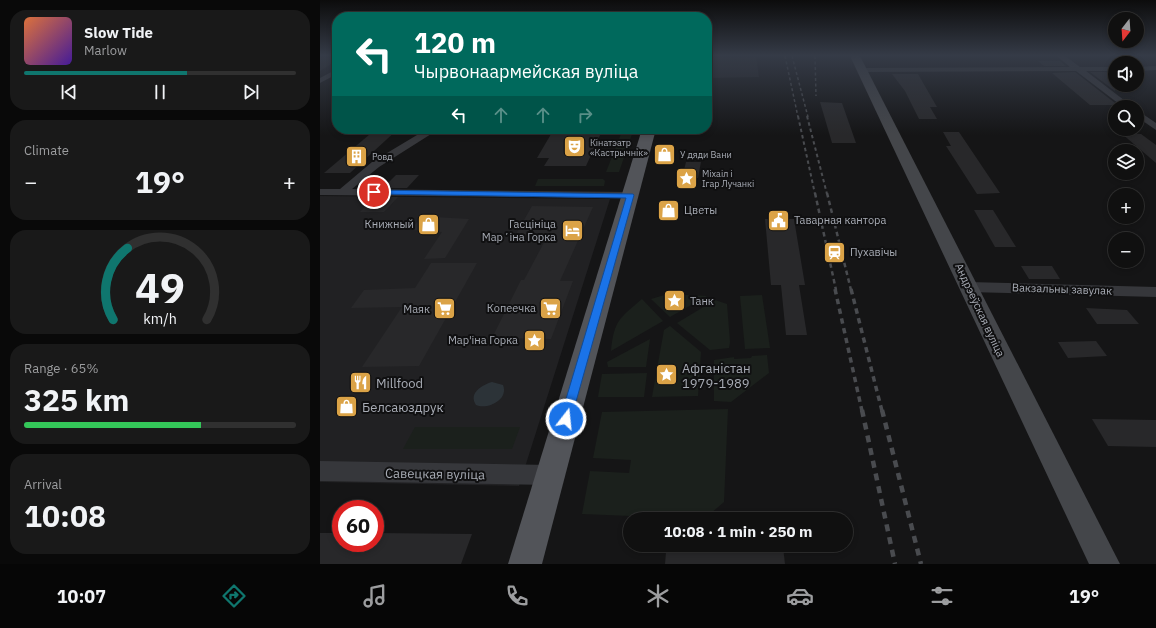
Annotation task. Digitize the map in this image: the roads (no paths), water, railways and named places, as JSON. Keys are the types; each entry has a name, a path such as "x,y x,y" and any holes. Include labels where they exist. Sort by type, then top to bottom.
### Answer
{"main road":[{"name":"Андрэеўская вуліца","path":"868,82 1105,564"},
{"path":"525,564 648,134"}],"street":[{"path":"1094,82 1118,100"},
{"path":"1144,118 1156,127"},
{"path":"344,191 382,160 425,134"},
{"path":"320,192 344,191 630,195"},
{"name":"Вакзальны завулак","path":"968,286 1156,292"},
{"name":"Савецкая вуліца","path":"320,471 550,475"}],"railway":[{"path":"791,82 798,117"},
{"path":"799,82 808,117"},
{"path":"816,82 816,96"},
{"path":"798,116 815,194"},
{"path":"807,116 827,194"},
{"path":"815,193 836,290"},
{"path":"827,193 851,290"},
{"path":"835,289 862,411"},
{"path":"851,289 882,411"},
{"path":"862,410 895,564"},
{"path":"882,410 921,564"}],"place":[{"name":"Кінатэатр «Кастрычнік»","path":"575,147"},
{"name":"У дяди Вани","path":"664,154"},
{"name":"Ровд","path":"357,156"},
{"name":"Міхаіл і Ігар Лучанкі","path":"686,178"},
{"name":"Цветы","path":"669,210"},
{"name":"Таварная кантора","path":"779,220"},
{"name":"Книжный","path":"429,224"},
{"name":"Гасцініца Марʼіна Горка","path":"572,230"},
{"name":"Пухавічы","path":"835,252"},
{"name":"Танк","path":"675,301"},
{"name":"Копеечка","path":"551,308"},
{"name":"Маяк","path":"445,309"},
{"name":"Мар'іна Горка","path":"534,340"},
{"name":"Афганістан 1979-1989","path":"666,375"},
{"name":"Millfood","path":"360,383"},
{"name":"Белсаюздрук","path":"346,407"}]}
